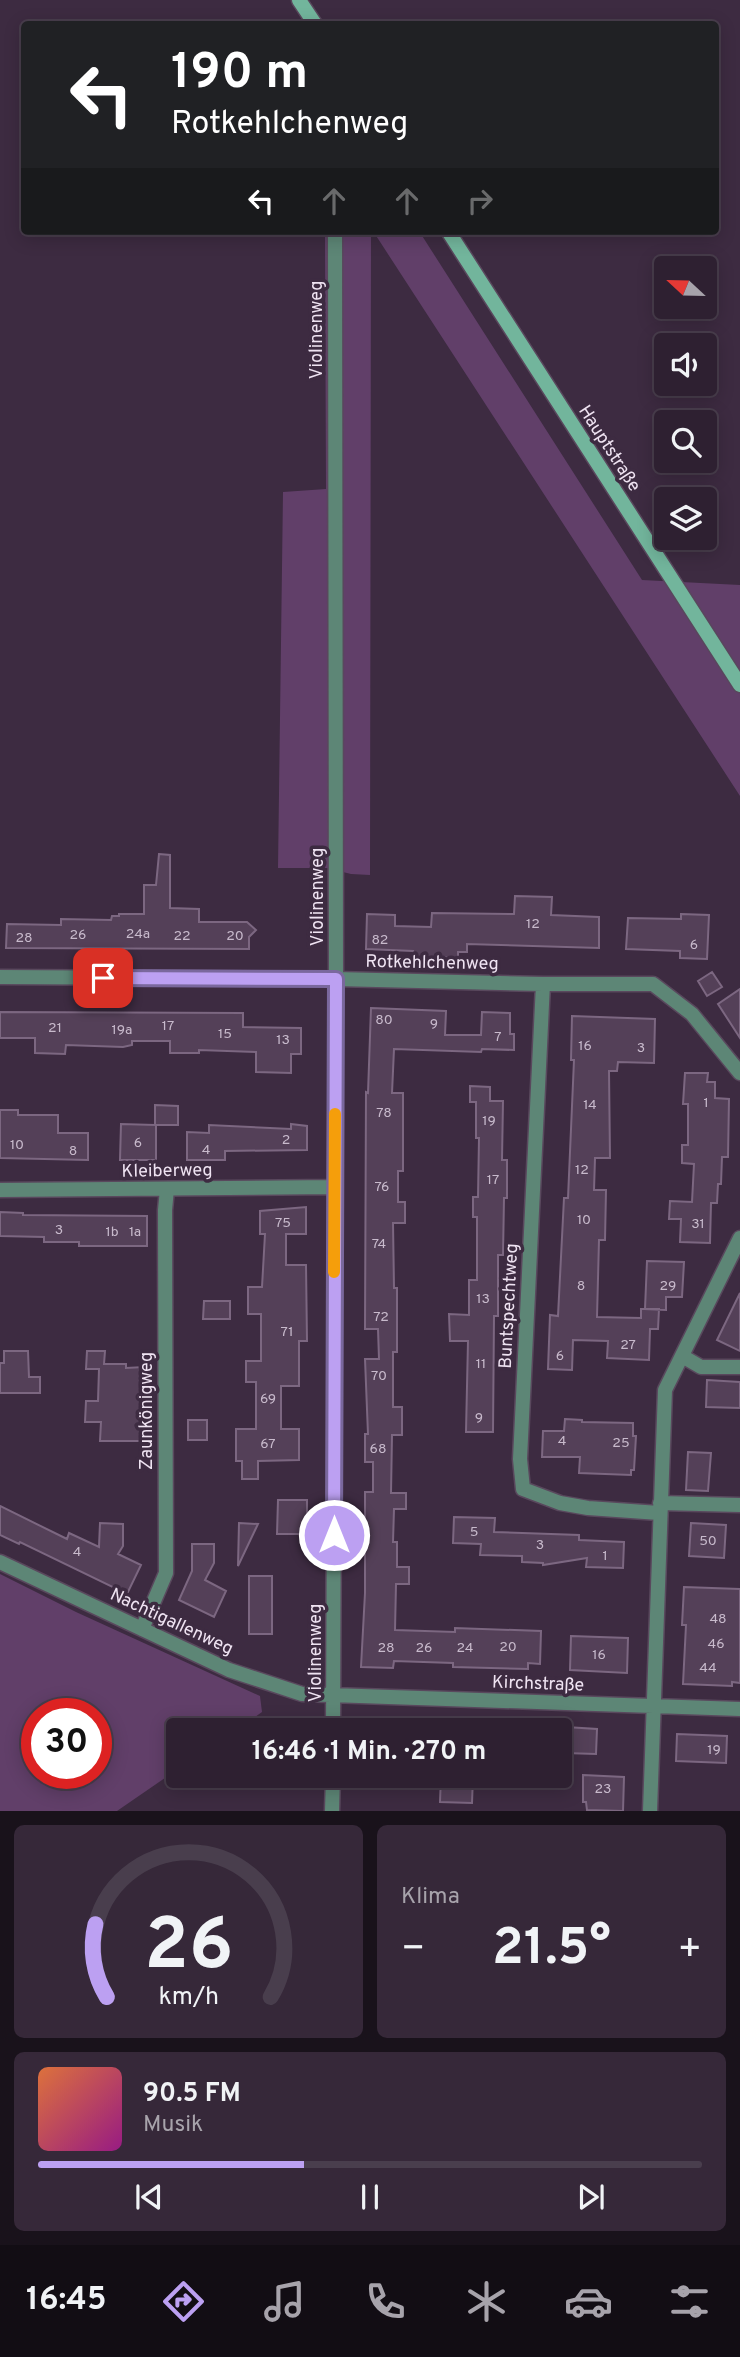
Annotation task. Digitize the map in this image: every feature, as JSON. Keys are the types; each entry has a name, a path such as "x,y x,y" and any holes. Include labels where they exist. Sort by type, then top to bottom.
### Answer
{"street":[{"path":"299,0 313,21"},
{"name":"Violinenweg","path":"333,1718 335,235"},
{"name":"Hauptstraße","path":"452,235 740,685"},
{"name":"Rotkehlchenweg","path":"0,977 653,984 692,1014 740,1073"},
{"name":"Buntspechtweg","path":"543,984 520,1460 523,1489 559,1503 588,1508 659,1508"},
{"name":"Kleiberweg","path":"0,1190 334,1187"},
{"name":"Zaunkönigweg","path":"142,1629 166,1573 167,1189"},
{"path":"650,1811 665,1390 740,1238"},
{"path":"682,1356 701,1367 740,1367"},
{"path":"659,1508 740,1505"},
{"name":"Nachtigallenweg","path":"0,1562 229,1670 302,1694 334,1696"},
{"name":"Kirchstraße","path":"334,1696 740,1709"},
{"path":"332,1811 333,1788"}],"shaded area":[{"path":"325,235 371,235 370,875 327,868 278,868 283,492 326,489"},
{"path":"376,235 422,235 642,580 740,585 740,796"},
{"path":"0,1574 76,1612 260,1696 262,1712 253,1718 166,1718 166,1777 117,1811 0,1811"}],"building":[{"path":"159,854 170,855 170,908 199,909 199,922 247,922 256,930 249,937 249,949 6,948 7,924 61,925 61,919 111,920 112,916 119,914 144,914 144,885 156,885"},
{"path":"515,896 552,897 551,915 599,917 599,948 467,944 467,952 458,952 458,958 413,956 413,951 366,949 367,914 395,915 395,926 431,927 432,913 514,914"},
{"path":"681,914 709,915 707,959 680,958 680,951 626,949 628,918 681,919"},
{"path":"712,972 722,987 707,996 698,981"},
{"path":"740,989 740,1038 718,1004"},
{"path":"371,1008 446,1011 445,1035 481,1035 482,1012 510,1013 510,1034 514,1034 514,1050 482,1049 481,1052 394,1049 392,1093 403,1093 403,1171 398,1171 398,1202 405,1202 405,1223 393,1223 397,1352 393,1352 393,1407 402,1407 402,1435 392,1435 391,1493 406,1493 406,1509 394,1509 393,1542 397,1542 397,1567 409,1567 409,1584 396,1584 395,1630 455,1632 455,1628 541,1631 540,1664 528,1663 528,1669 453,1667 453,1663 394,1661 393,1668 361,1667 365,1593 365,1492 373,1492 373,1462 365,1462 365,1434 368,1434 365,1359 379,1359 378,1329 365,1329 366,1092 368,1093"},
{"path":"0,1012 243,1013 243,1027 301,1028 301,1054 291,1054 291,1073 256,1072 256,1052 199,1050 199,1053 170,1053 170,1041 132,1041 132,1045 123,1047 66,1045 65,1054 35,1053 35,1038 0,1038"},
{"path":"572,1016 655,1019 654,1063 618,1062 617,1071 609,1071 610,1158 595,1158 594,1190 606,1190 605,1240 599,1240 597,1317 641,1318 641,1309 659,1309 658,1329 650,1329 649,1360 607,1358 608,1341 573,1340 572,1370 548,1369 550,1315 558,1316 564,1198 568,1198 574,1060 571,1060"},
{"path":"685,1073 708,1073 707,1082 715,1082 715,1098 729,1099 728,1157 722,1157 717,1203 711,1203 710,1243 680,1242 681,1219 669,1219 670,1201 692,1202 694,1164 682,1163 682,1145 688,1145 688,1104 683,1104"},
{"path":"470,1086 490,1087 490,1101 503,1101 502,1160 507,1160 503,1255 498,1255 498,1316 494,1316 493,1432 466,1432 468,1341 450,1341 449,1314 469,1315 469,1280 477,1280 477,1217 473,1217 473,1197 478,1197 479,1138 476,1138 476,1102 470,1102"},
{"path":"155,1105 178,1106 178,1125 156,1125 156,1160 120,1160 121,1124 155,1125"},
{"path":"0,1110 18,1110 18,1115 58,1115 58,1133 88,1133 88,1160 0,1158"},
{"path":"291,1124 307,1126 307,1150 225,1151 225,1160 187,1160 187,1132 209,1133 209,1125 291,1129"},
{"path":"306,1207 306,1234 286,1234 286,1265 306,1265 307,1341 299,1341 299,1386 281,1386 281,1429 299,1429 299,1460 258,1461 258,1479 242,1479 242,1461 236,1461 236,1429 256,1429 256,1382 246,1382 246,1361 261,1361 261,1314 248,1314 248,1287 262,1287 265,1234 260,1234 260,1211"},
{"path":"0,1212 23,1215 147,1216 147,1246 79,1246 79,1242 44,1242 44,1237 0,1236"},
{"path":"647,1261 684,1262 682,1297 666,1297 666,1310 645,1309"},
{"path":"740,1293 740,1351 717,1340"},
{"path":"204,1301 230,1301 230,1319 203,1319"},
{"path":"4,1351 28,1351 29,1377 40,1377 40,1393 0,1393 0,1363 4,1363"},
{"path":"87,1351 105,1351 104,1364 126,1364 126,1368 144,1367 144,1441 100,1441 101,1422 85,1422 86,1401 98,1401 99,1369 86,1369"},
{"path":"707,1380 740,1382 740,1408 706,1407"},
{"path":"565,1419 633,1423 633,1436 636,1436 634,1470 631,1470 631,1475 579,1473 580,1457 542,1457 543,1431 564,1431"},
{"path":"188,1420 207,1420 207,1440 188,1440"},
{"path":"688,1452 711,1453 708,1491 686,1490"},
{"path":"278,1500 307,1500 307,1534 277,1534"},
{"path":"0,1506 67,1539 69,1533 99,1547 100,1523 123,1524 123,1546 118,1554 141,1565 127,1594 0,1535"},
{"path":"454,1517 495,1518 494,1532 579,1535 579,1540 624,1542 623,1568 586,1567 587,1558 543,1565 522,1562 522,1556 480,1555 481,1544 453,1543"},
{"path":"239,1523 258,1524 238,1566"},
{"path":"691,1523 726,1525 724,1558 689,1556"},
{"path":"192,1544 214,1544 214,1563 205,1580 226,1591 214,1617 179,1600 192,1571"},
{"path":"249,1576 272,1576 272,1634 249,1634"},
{"path":"684,1587 740,1589 740,1683 732,1682 732,1686 683,1684 686,1625 682,1625"},
{"path":"571,1636 628,1638 627,1673 570,1670"},
{"path":"572,1727 597,1729 596,1754 572,1753"},
{"path":"677,1734 727,1736 726,1763 676,1761"},
{"path":"583,1775 624,1777 623,1811 587,1810 586,1802 583,1802"},
{"path":"441,1788 473,1788 472,1803 440,1802"}],"slow traffic":[{"path":"334,1272 335,1114"}],"route":[{"path":"103,978 336,979 334,1535"}]}
